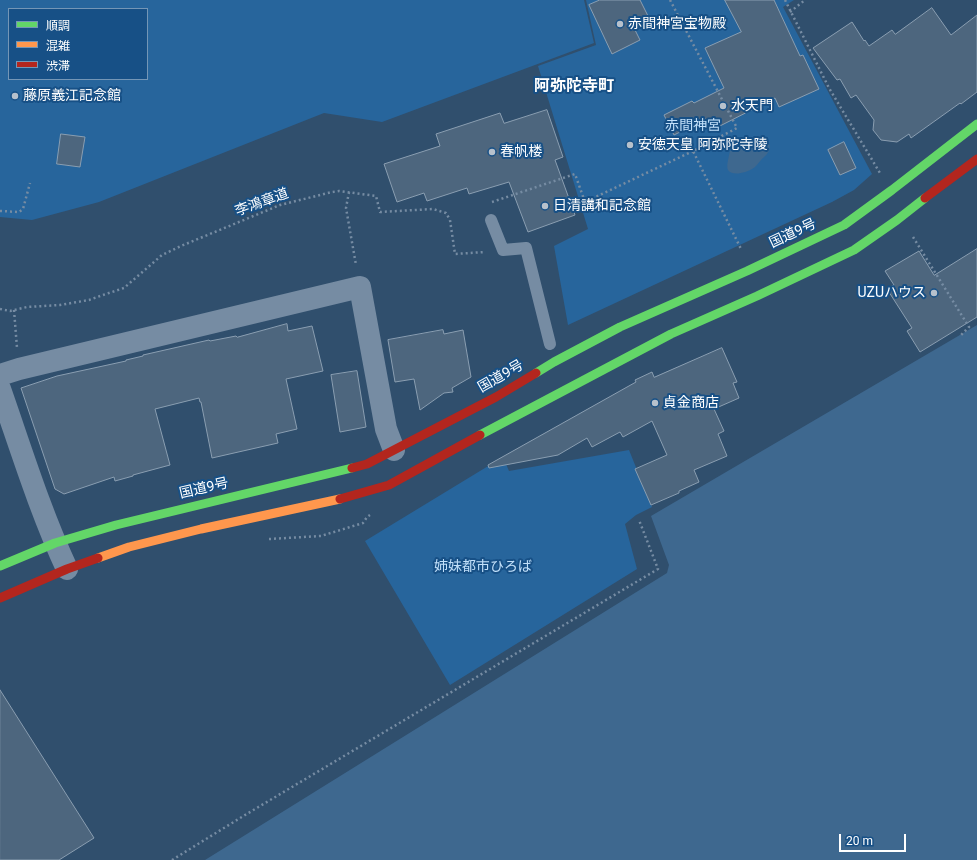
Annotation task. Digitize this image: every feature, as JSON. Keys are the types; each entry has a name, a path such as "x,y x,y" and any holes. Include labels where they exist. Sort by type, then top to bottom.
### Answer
{"highway":[{"name":"国道9号","path":"0,566 55,543 163,513 306,480 367,464 496,397 554,362 620,327 747,271 844,225 977,124"},
{"path":"0,598 67,569 129,547 201,529 332,501 389,485 513,417 671,334 757,296 854,250 897,220 977,159"}],"street":[{"path":"10,372 360,287 386,429 394,450"},
{"path":"0,388 55,543 67,569"}],"lane":[{"path":"491,220 503,250 526,248 550,344"}],"path":[{"path":"491,220 485,204 575,174 585,202 693,151 737,128 670,0"},
{"path":"785,0 829,88 881,175"},
{"path":"790,12 805,0"},
{"path":"693,151 742,252"},
{"path":"0,211 19,212 23,210 30,183"},
{"name":"李鴻章道","path":"0,309 10,311 27,307 60,305 89,300 124,288 162,255 181,246 280,205 339,191 376,196 380,212 433,209 446,213 450,220 455,254 503,250"},
{"path":"349,192 346,208 360,287"},
{"path":"913,237 969,327 960,336"},
{"path":"10,372 14,310"},
{"path":"269,539 321,536 363,523 367,517 373,513"},
{"path":"172,860 658,568 639,520"}],"green space":[{"path":"0,0 584,0 594,43 382,122 324,113 99,202 32,220 0,217"},
{"name":"赤間神宮","path":"586,0 794,0 783,7 872,174 854,190 832,202 568,325 554,246 588,229 538,66 596,45"},
{"name":"姉妹都市ひろば","path":"629,450 652,507 636,515 625,524 637,569 450,685 365,541 503,457 509,471"}],"shaded area":[{"path":"754,140 762,140 769,144 770,147 767,154 755,167 750,170 736,174 730,172 727,166 730,151"},
{"path":"977,325 977,860 205,860 667,573 669,565 651,516"}],"building":[{"name":"赤間神宮宝物殿","path":"600,0 640,0 650,20 634,28 640,40 612,54 589,5"},
{"path":"725,0 774,0 800,56 803,55 819,89 779,107 775,98 712,130 706,119 674,135 664,115 692,101 694,103 724,88 705,48 741,32"},
{"path":"932,8 951,35 977,15 977,92 911,138 909,134 897,142 881,140 873,130 874,120 856,95 851,98 840,79 837,80 813,48 852,22 869,46 892,30 895,34"},
{"name":"春帆楼","path":"547,110 563,157 555,160 575,215 528,232 509,182 469,194 467,188 427,201 424,193 397,202 384,164 440,146 436,134 500,113 504,123"},
{"path":"61,134 85,137 80,167 57,164"},
{"path":"844,142 856,168 840,175 828,150"},
{"path":"977,249 977,317 920,352 907,331 912,328 887,289 894,285 885,271 919,251 934,275"},
{"path":"287,324 288,331 312,326 323,371 286,379 297,429 276,434 278,443 212,458 199,398 155,409 170,465 115,481 114,477 64,494 55,489 21,388 57,376 126,361 143,355 209,340 237,337"},
{"path":"443,330 444,334 463,330 471,377 452,388 453,392 444,393 420,410 414,379 395,382 388,340"},
{"path":"722,348 737,382 733,383 739,398 714,409 724,431 718,434 727,456 694,470 699,482 679,491 679,493 651,505 635,469 667,455 652,421 623,437 620,432 592,447 587,438 558,455 489,468 488,465 636,382 635,380 652,372 654,377"},
{"path":"357,371 366,427 340,432 331,375"},
{"path":"0,690 94,838 59,860 0,860"}],"traffic: fast":[{"path":"536,373 620,327 747,271 844,225 977,124"},
{"path":"480,435 671,334 757,296 854,250 897,220 925,198"},
{"path":"0,566 55,543 116,525 352,468"}],"traffic: slow":[{"path":"98,558 129,547 201,529 340,499"}],"traffic: jam":[{"path":"925,198 977,159"},
{"path":"352,468 367,464 496,397 536,373"},
{"path":"340,499 389,485 480,435"},
{"path":"0,598 67,569 98,558"}],"place":[{"name":"赤間神宮宝物殿","path":"620,24"},
{"name":"藤原義江記念館","path":"15,96"},
{"name":"水天門","path":"723,106"},
{"name":"安徳天皇 阿弥陀寺陵","path":"630,145"},
{"name":"春帆楼","path":"492,152"},
{"name":"日清講和記念館","path":"545,206"},
{"name":"UZUハウス","path":"934,293"},
{"name":"貞金商店","path":"655,403"}],"district":[{"name":"阿弥陀寺町","path":"574,87"}]}
